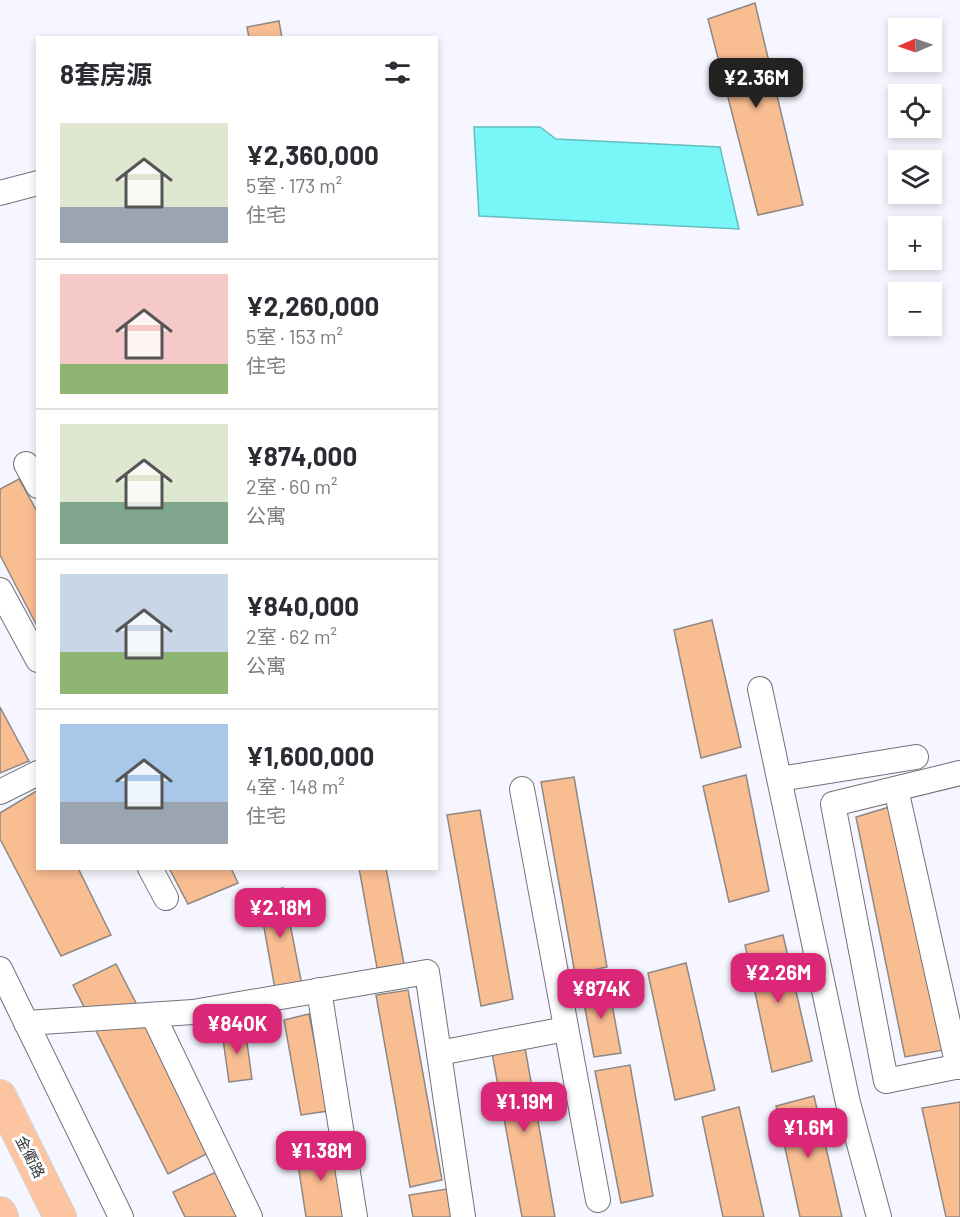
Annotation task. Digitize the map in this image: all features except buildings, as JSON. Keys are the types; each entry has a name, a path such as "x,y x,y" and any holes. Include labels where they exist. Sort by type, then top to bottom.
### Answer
{"main road":[{"name":"金衢路","path":"0,1096 60,1217"}],"street":[{"path":"0,193 36,184"},
{"path":"26,464 36,482"},
{"path":"0,590 36,656"},
{"path":"760,689 849,1103 879,1217"},
{"path":"780,779 916,757"},
{"path":"896,789 959,1066 886,1081 833,804 960,773"},
{"path":"0,792 36,774"},
{"path":"522,789 598,1200"},
{"path":"151,870 166,898"},
{"path":"0,969 121,1217"},
{"path":"26,1023 193,1012 427,972 463,1217"},
{"path":"319,990 355,1217"},
{"path":"153,1015 250,1217"},
{"path":"439,1053 566,1029"}],"water":[{"path":"474,127 540,127 556,139 720,147 739,229 479,216"}]}
